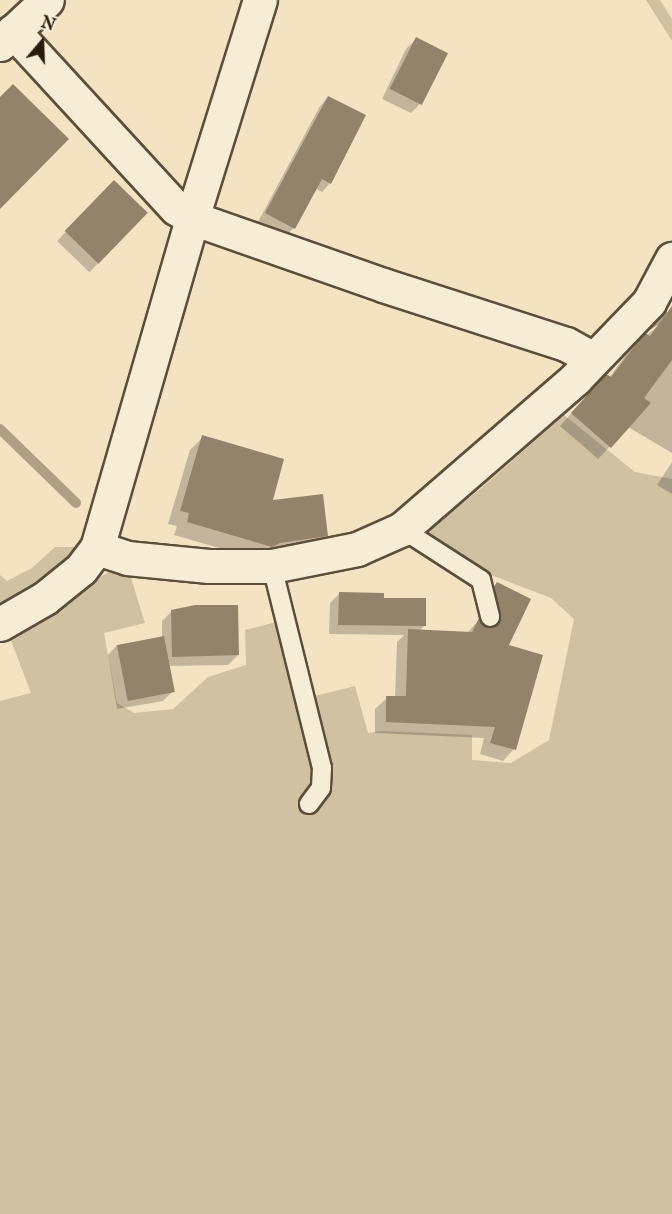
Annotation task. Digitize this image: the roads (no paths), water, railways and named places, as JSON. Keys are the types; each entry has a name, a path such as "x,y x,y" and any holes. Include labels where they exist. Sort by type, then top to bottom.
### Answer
{"street":[{"path":"47,0 6,37 176,208 192,218 383,285 566,344 593,359"},
{"path":"0,624 45,598 81,569 97,548 192,218 260,0"},
{"path":"97,548 127,558 209,566 272,566 357,549 402,529 539,412 593,359 660,302 672,259"}],"lane":[{"path":"402,529 481,580 490,617"},
{"path":"272,566 322,768 321,788 309,804"}],"waterway":[{"path":"645,327 661,317 672,317"},
{"path":"0,429 76,503"}]}
